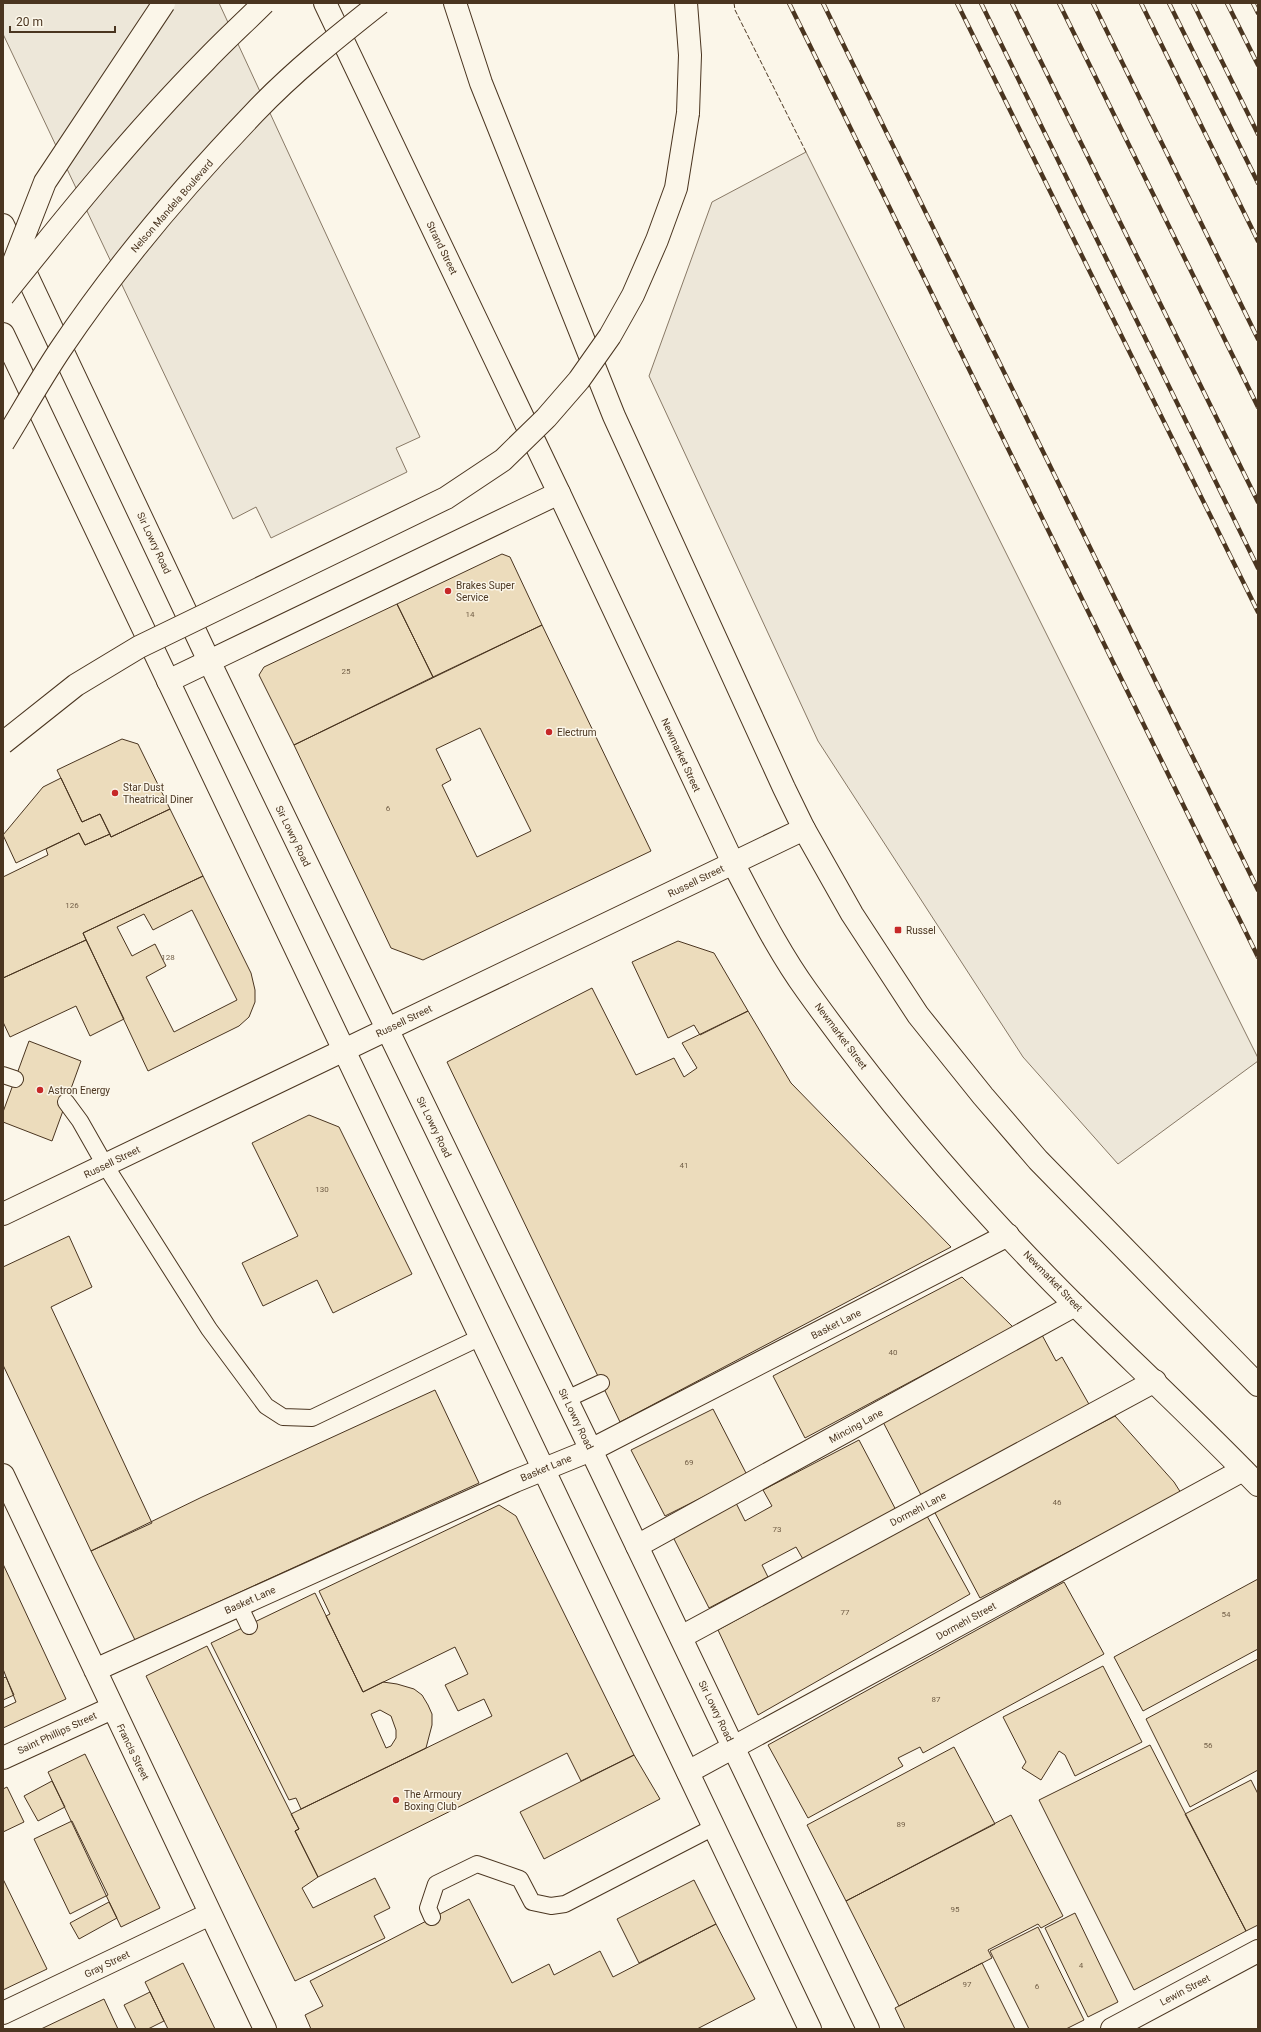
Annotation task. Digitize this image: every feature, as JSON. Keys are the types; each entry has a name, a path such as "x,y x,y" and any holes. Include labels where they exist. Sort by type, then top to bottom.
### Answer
{"main road":[{"path":"3,288 45,182 164,3"},
{"path":"3,296 73,208 123,150 205,60 264,3"},
{"name":"Strand Street","path":"325,3 559,493"},
{"name":"Nelson Mandela Boulevard","path":"3,442 60,350 124,261 177,198 256,111 332,42 380,3"},
{"path":"455,3 481,83 614,416 804,828 852,914 918,1015 983,1096 1038,1160 1258,1385"},
{"path":"3,742 76,684 139,647 446,498 503,460 546,418 579,380 610,336 633,295 657,240 676,188 688,114 690,55 686,3"},
{"name":"Sir Lowry Road","path":"3,225 209,661 386,1030 567,1399 868,2029"},
{"path":"3,334 810,2029"},
{"path":"168,681 559,493"},
{"name":"Newmarket Street","path":"559,493 733,863 762,917 805,989 864,1067 949,1171 1076,1306 1155,1381 1251,1477"},
{"name":"Russell Street","path":"3,1214 804,828"},
{"name":"Basket Lane","path":"95,1670 544,1468 591,1450 1008,1235"},
{"name":"Mincing Lane","path":"637,1546 1076,1306"},
{"name":"Dormehl Lane","path":"681,1637 1155,1381"},
{"name":"Francis Street","path":"3,1475 8,1498 95,1670 265,2029"},
{"name":"Dormehl Street","path":"688,1772 1251,1477"},
{"name":"Saint Phillips Street","path":"3,1758 112,1708"},
{"name":"Gray Street","path":"3,2013 210,1914"},
{"name":"Lewin Street","path":"1112,2029 1258,1951"}],"lane":[{"path":"66,1102 80,1121 105,1165 209,1329 266,1406 283,1417 312,1418 481,1337"},
{"path":"567,1399 601,1383"},
{"path":"239,1605 249,1626"},
{"path":"432,1917 428,1908 436,1884 477,1864 520,1879 532,1902 550,1906 565,1904 714,1827"}],"shaded area":[{"path":"3,3 219,3 420,437 396,448 407,472 271,538 256,507 233,519 3,34"},
{"path":"806,152 1258,1058 1258,1061 1118,1164 1023,1057 818,741 649,376 712,202"}],"building":[{"path":"502,554 510,557 542,625 433,677 397,604"},
{"path":"397,604 433,677 294,745 259,675 264,667"},
{"path":"542,625 651,851 423,960 391,948 294,745","holes":["480,728 531,831 477,857 442,785 451,780 436,749"]},
{"name":"Star Dust Theatrical Diner","path":"122,739 138,744 170,809 111,837 100,814 82,822 57,770"},
{"path":"61,778 82,822 100,814 110,834 85,845 79,833 16,863 3,835 43,787"},
{"path":"170,809 203,876 83,933 86,940 3,978 3,877 48,855 46,849 79,833 85,845 110,834 111,837"},
{"path":"203,876 251,973 255,990 255,1002 249,1017 239,1026 148,1071 83,933"},
{"path":"192,910 237,1000 174,1032 146,977 166,966 155,944 132,956 117,927 144,914 153,930"},
{"path":"86,940 124,1019 90,1036 76,1006 10,1037 3,1022 3,978"},
{"path":"678,941 714,953 748,1011 700,1035 694,1025 668,1038 632,962"},
{"path":"592,988 636,1075 674,1058 684,1077 697,1068 682,1043 748,1011 791,1083 951,1247 620,1422 447,1062"},
{"path":"29,1041 81,1061 52,1141 3,1122 3,1112"},
{"path":"309,1115 339,1127 412,1274 333,1313 317,1280 263,1306 242,1263 298,1236 252,1143"},
{"path":"69,1236 92,1287 51,1307 152,1523 91,1551 3,1365 3,1267"},
{"path":"962,1277 1013,1327 805,1438 773,1376"},
{"path":"1042,1335 1056,1361 1062,1357 1090,1406 921,1495 882,1420"},
{"path":"435,1390 479,1483 135,1640 91,1551 202,1497"},
{"path":"713,1409 747,1475 665,1516 631,1450"},
{"path":"1115,1416 1174,1482 1181,1493 980,1598 934,1511"},
{"path":"859,1440 897,1512 804,1561 796,1547 762,1565 768,1577 709,1608 673,1537 736,1503 745,1521 772,1506 763,1490"},
{"path":"499,1505 516,1516 634,1755 581,1781 567,1753 318,1877 295,1831 299,1829 291,1814 492,1716 484,1699 458,1711 445,1685 468,1674 455,1647 363,1692 326,1616 330,1614 319,1591"},
{"path":"927,1516 970,1594 758,1715 718,1630"},
{"path":"3,1564 66,1699 3,1728 3,1708 16,1702 3,1669"},
{"path":"1258,1579 1258,1649 1143,1711 1114,1657"},
{"path":"1064,1582 1104,1654 923,1753 920,1747 898,1758 903,1766 808,1818 768,1745"},
{"path":"315,1593 363,1692 383,1682 414,1689 422,1695 432,1714 432,1725 426,1748 301,1809 296,1798 289,1800 211,1643","holes":["380,1710 391,1716 396,1730 396,1738 391,1746 386,1748 371,1714"]},
{"path":"207,1646 299,1829 295,1831 318,1877 302,1888 313,1908 375,1878 390,1908 374,1916 385,1938 295,1981 146,1676"},
{"path":"1258,1659 1258,1770 1190,1807 1146,1719"},
{"path":"1103,1666 1142,1742 1075,1776 1065,1755 1059,1751 1041,1780 1022,1768 1026,1762 1003,1717"},
{"path":"6,1677 14,1695 3,1700 3,1678"},
{"path":"1150,1745 1246,1931 1134,1990 1039,1800"},
{"path":"954,1747 995,1824 846,1901 807,1825"},
{"path":"85,1754 160,1908 121,1927 48,1772"},
{"path":"634,1755 660,1799 544,1859 520,1812"},
{"path":"1251,1780 1258,1794 1258,1925 1246,1931 1185,1814"},
{"path":"52,1781 65,1807 38,1821 24,1796"},
{"path":"7,1787 24,1822 3,1832 3,1789"},
{"path":"1011,1815 1063,1916 1041,1928 1038,1924 988,1950 992,1958 899,2006 846,1901"},
{"path":"72,1821 108,1895 70,1914 34,1839"},
{"path":"3,1879 47,1969 3,1990"},
{"path":"694,1880 716,1924 639,1963 617,1919"},
{"path":"469,1899 512,1983 549,1964 554,1975 600,1951 613,1977 716,1924 755,1999 697,2029 311,2029 305,2015 323,2006 310,1981"},
{"path":"109,1902 117,1918 79,1939 70,1923"},
{"path":"1075,1913 1118,2002 1088,2017 1045,1928"},
{"path":"1038,1927 1084,2020 1066,2029 1029,2029 990,1951"},
{"path":"183,1963 215,2029 168,2029 145,1982"},
{"path":"982,1963 1015,2029 905,2029 895,2008"},
{"path":"150,1992 164,2021 148,2029 136,2029 124,2005"},
{"path":"104,1999 118,2029 41,2029"}],"railway":[{"path":"789,3 1258,957"},
{"path":"823,3 1258,890"},
{"path":"957,3 1258,612"},
{"path":"981,3 1258,568"},
{"path":"1012,3 1258,502"},
{"path":"1059,3 1258,407"},
{"path":"1093,3 1258,339"},
{"path":"1141,3 1258,241"},
{"path":"1169,3 1258,183"},
{"path":"1193,3 1258,134"},
{"path":"1227,3 1258,65"},
{"path":"1253,3 1258,13"}],"fence":[{"path":"734,3 735,10 806,152"}],"place":[{"name":"Brakes Super Service","path":"448,591"},
{"name":"Electrum","path":"549,732"},
{"name":"Star Dust Theatrical Diner","path":"115,793"},
{"name":"Russel","path":"898,930"},
{"name":"Astron Energy","path":"40,1090"},
{"name":"The Armoury Boxing Club","path":"396,1800"}]}
